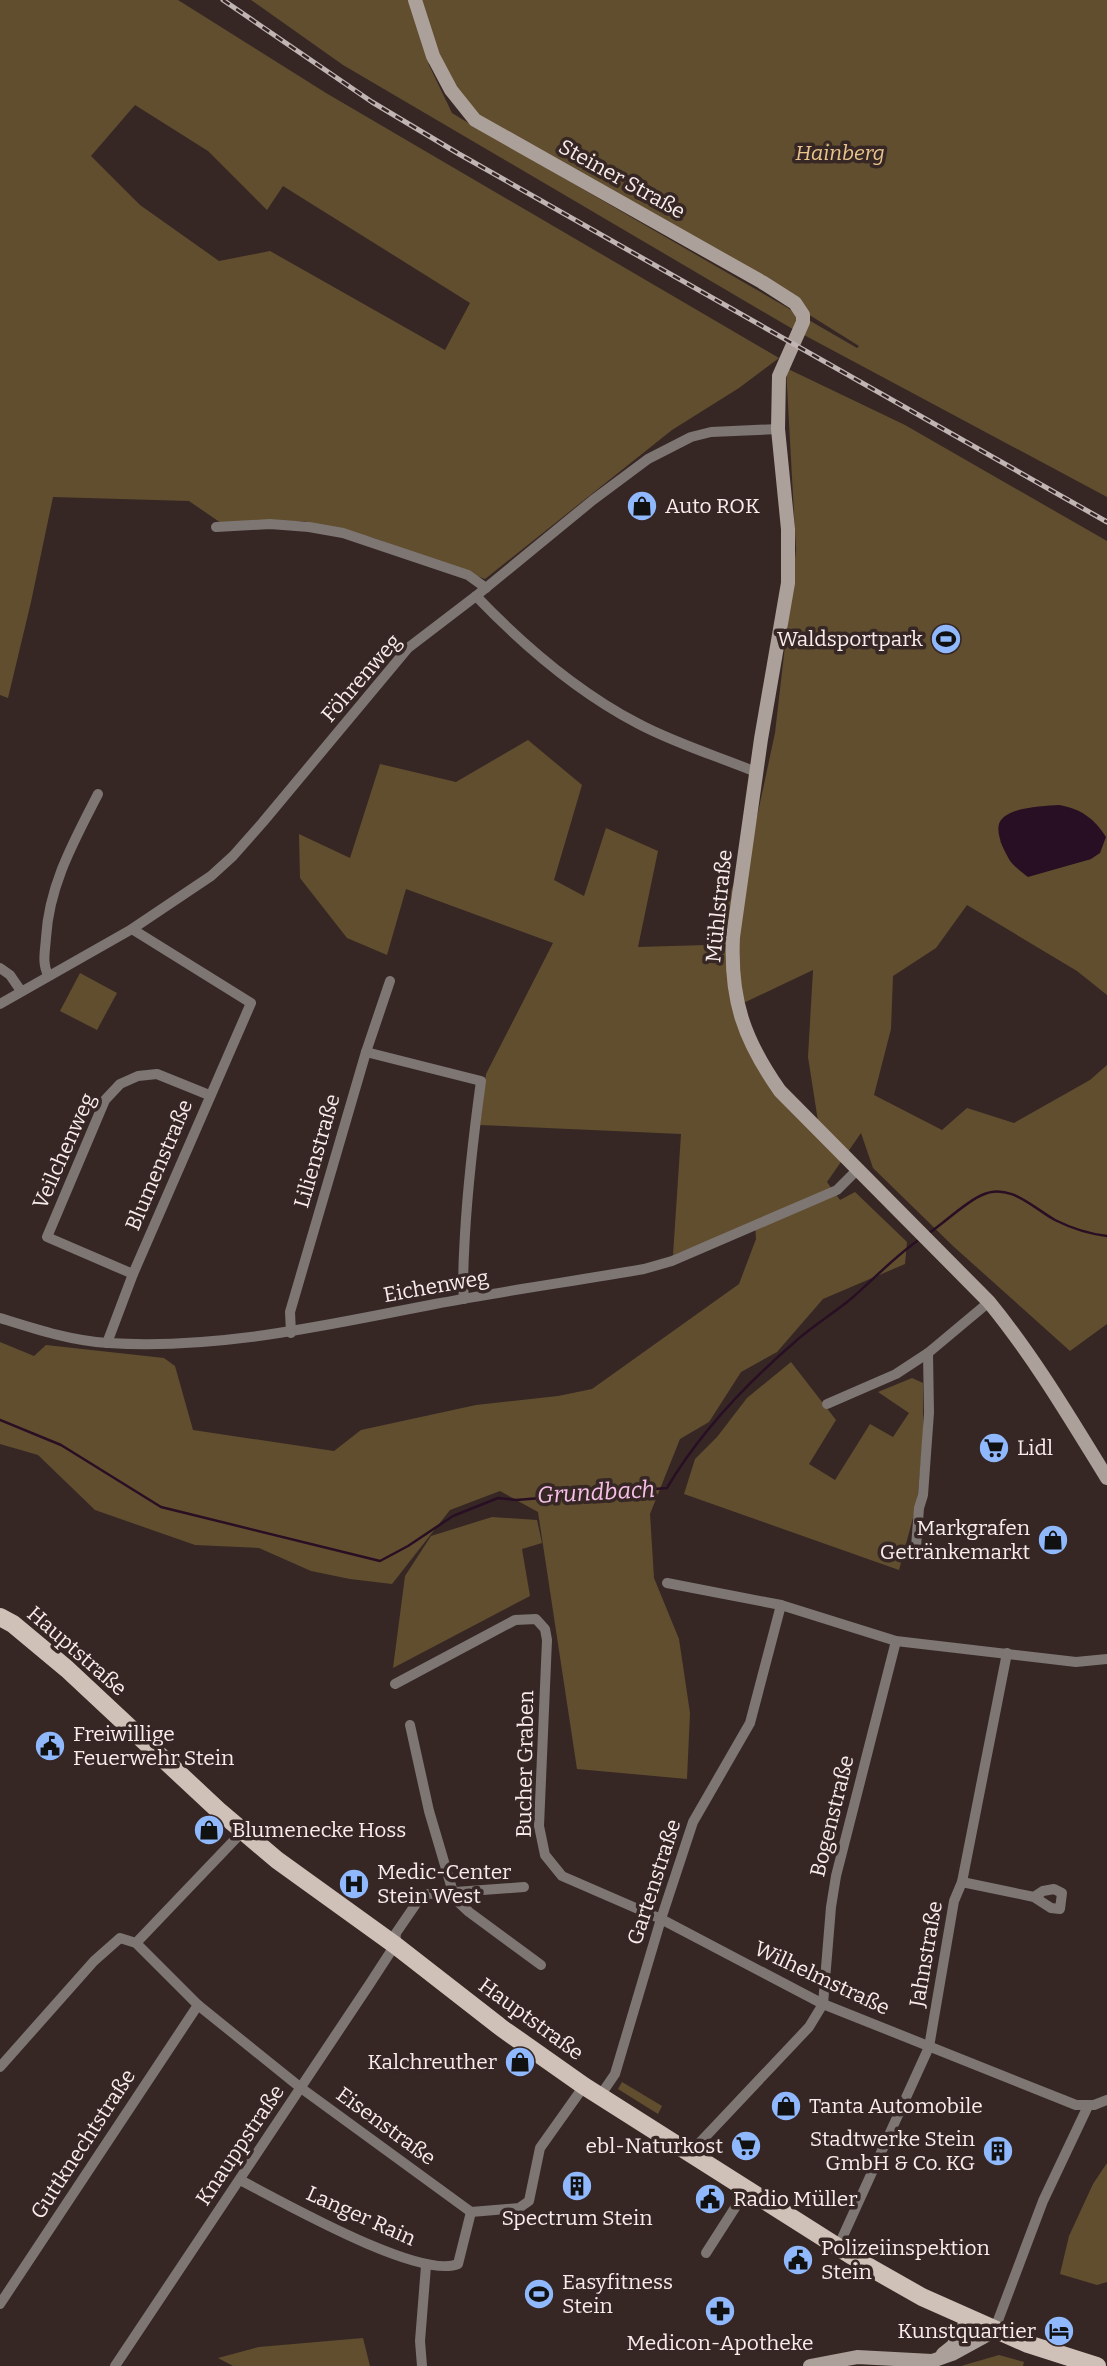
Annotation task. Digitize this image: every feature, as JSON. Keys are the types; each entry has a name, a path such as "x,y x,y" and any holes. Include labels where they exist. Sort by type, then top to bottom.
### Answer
{"main road":[{"name":"Hauptstraße","path":"0,1606 6,1621 67,1669 277,1860 395,1945 503,2029 584,2086 922,2297 994,2331 1097,2366"}],"street":[{"name":"Steiner Straße","path":"415,0 439,68 451,90 475,120 762,282 794,303 803,316 802,329 779,376"},
{"name":"Mühlstraße","path":"779,376 778,429 788,529 788,583 756,772 733,937 734,990 747,1035 758,1061 780,1091 989,1302 1014,1332 1046,1378 1107,1478"},
{"name":"Föhrenweg","path":"0,1004 132,929 211,876 233,856 401,656 593,500 648,459 675,443 711,432 778,429"},
{"path":"216,527 270,524 343,533 468,575 510,631 582,690 638,724 756,772"},
{"path":"48,975 43,966 51,897 58,874 97,794"},
{"name":"Blumenstraße","path":"107,1343 133,1274 251,1003 132,929"},
{"path":"0,968 10,975 21,991"},
{"name":"Lilienstraße","path":"292,1333 290,1312 366,1052 390,981"},
{"path":"366,1052 481,1081 467,1207 464,1299"},
{"name":"Veilchenweg","path":"133,1274 47,1237 100,1112 111,1093 124,1081 138,1076 162,1076 209,1095"},
{"name":"Eichenweg","path":"0,1318 57,1334 107,1343 205,1343 292,1333 464,1299 644,1269 672,1261 837,1190 858,1169"},
{"path":"827,1404 896,1374 928,1353 989,1302"},
{"path":"916,1547 928,1429 928,1353"},
{"path":"667,1583 781,1605 896,1641 1076,1662 1107,1659"},
{"name":"Gartenstraße","path":"600,2096 615,2074 693,1822 750,1723 781,1605"},
{"name":"Bucher Graben","path":"395,1684 514,1620 530,1618 541,1623 547,1640 539,1826 545,1855 562,1876 661,1919"},
{"name":"Bogenstraße","path":"823,2004 836,1877 896,1641"},
{"name":"Jahnstraße","path":"838,2247 929,2047 954,1900 962,1882 1007,1653"},
{"path":"410,1726 429,1811 458,1902 541,1965"},
{"path":"0,2067 94,1961 120,1938 136,1943 243,1831"},
{"path":"962,1882 1034,1896"},
{"path":"454,1892 524,1887"},
{"name":"Knauppstraße","path":"115,2366 395,1945 397,1933 419,1898 428,1894 454,1892"},
{"name":"Wilhelmstraße","path":"661,1919 823,2004 1076,2105 1088,2106"},
{"name":"Eisenstraße","path":"136,1943 198,2005 301,2088 471,2212"},
{"path":"690,2153 809,2026 823,2004"},
{"name":"Guttknechtstraße","path":"1,2299 198,2005"},
{"path":"471,2212 519,2208 529,2201 540,2148 584,2086"},
{"path":"810,2366 857,2357 924,2362 952,2354 994,2331 1043,2201 1088,2106 1107,2100"},
{"name":"Langer Rain","path":"240,2180 369,2245 426,2266 450,2268 458,2264 471,2212"},
{"path":"706,2253 747,2189"},
{"path":"422,2366 420,2341 426,2266"},
{"path":"940,2357 953,2346 968,2319"}],"green space":[{"path":"0,0 178,0 326,93 779,358 739,388 672,430 485,579 374,538 304,521 221,523 189,501 53,497 8,698 0,695","holes":["135,105 208,151 267,210 283,186 470,303 445,350 270,251 219,261 140,205 91,156"]},
{"name":"Hainberg","path":"251,0 1107,0 1107,497 791,328 343,65","holes":["428,63 448,77 470,124 452,113","536,162 752,279 859,346 857,348"]},
{"path":"786,368 905,425 1107,541 1107,995 1077,971 967,905 936,948 893,976 891,1029 874,1095 942,1130 967,1108 1014,1123 1090,1080 1107,1065 1107,1324 1070,1351 953,1246 873,1168 861,1133 827,1182 840,1200 855,1192 907,1242 905,1264 823,1299 777,1352 741,1372 709,1422 680,1439 650,1514 654,1578 679,1639 690,1713 687,1779 577,1769 538,1512 500,1491 450,1510 392,1584 311,1571 259,1548 195,1545 95,1510 38,1455 0,1444 0,1342 34,1356 46,1345 164,1358 175,1366 193,1430 334,1451 361,1430 476,1405 558,1396 592,1389 739,1284 756,1239 755,1222 673,1255 681,1134 480,1125 486,1074 553,943 406,889 387,955 347,938 300,878 299,834 350,858 380,764 456,782 528,740 582,785 554,880 584,896 606,828 658,851 638,947 707,945 751,845 775,733 796,550","holes":["1000,841 1091,859 1028,876 1011,862","813,970 808,1057 818,1121 780,1089 737,1006"]},
{"path":"80,973 117,993 97,1030 60,1011"},
{"path":"791,1362 836,1420 809,1464 835,1480 870,1424 893,1437 909,1413 878,1392 912,1378 923,1383 923,1438 917,1503 899,1570 684,1494 695,1459 717,1437 747,1398"},
{"path":"492,1517 537,1520 542,1543 522,1549 530,1596 393,1668 405,1576 431,1536"},
{"path":"622,2082 662,2106 658,2114 618,2089"},
{"path":"1107,2163 1107,2282 1097,2285 1060,2274 1069,2236 1093,2184"},
{"path":"363,2338 370,2366 233,2366 218,2358 259,2347"},
{"path":"999,2355 1024,2362 1023,2366 961,2366"}],"shaded area":[{"path":"1059,805 1086,815 1097,825 1106,837 1100,853 1091,859 1028,877 1009,858 1001,841 999,824 1012,812"}],"waterway":[{"name":"Grundbach","path":"929,1233 976,1198 992,1192 1002,1192 1020,1198 1067,1226 1107,1236"},
{"name":"Grundbach","path":"0,1420 61,1445 161,1507 380,1561 453,1516 498,1498 516,1500 667,1488 709,1428 760,1373 920,1239"}],"railway":[{"path":"223,0 372,102 459,154 1107,522"}],"place":[{"name":"Auto ROK","path":"642,506"},
{"name":"Waldsportpark","path":"946,639"},
{"name":"Lidl","path":"994,1448"},
{"name":"Markgrafen Getränkemarkt","path":"1053,1540"},
{"name":"Freiwillige Feuerwehr Stein","path":"50,1746"},
{"name":"Blumenecke Hoss","path":"209,1830"},
{"name":"Medic-Center Stein West","path":"354,1884"},
{"name":"Kalchreuther","path":"520,2062"},
{"name":"Tanta Automobile","path":"786,2106"},
{"name":"ebl-Naturkost","path":"746,2146"},
{"name":"Stadtwerke Stein GmbH & Co. KG","path":"998,2151"},
{"name":"Spectrum Stein","path":"577,2186"},
{"name":"Radio Müller","path":"710,2199"},
{"name":"Polizeiinspektion Stein","path":"798,2260"},
{"name":"Easyfitness Stein","path":"539,2294"},
{"name":"Medicon-Apotheke","path":"720,2311"},
{"name":"Kunstquartier","path":"1059,2331"}]}
